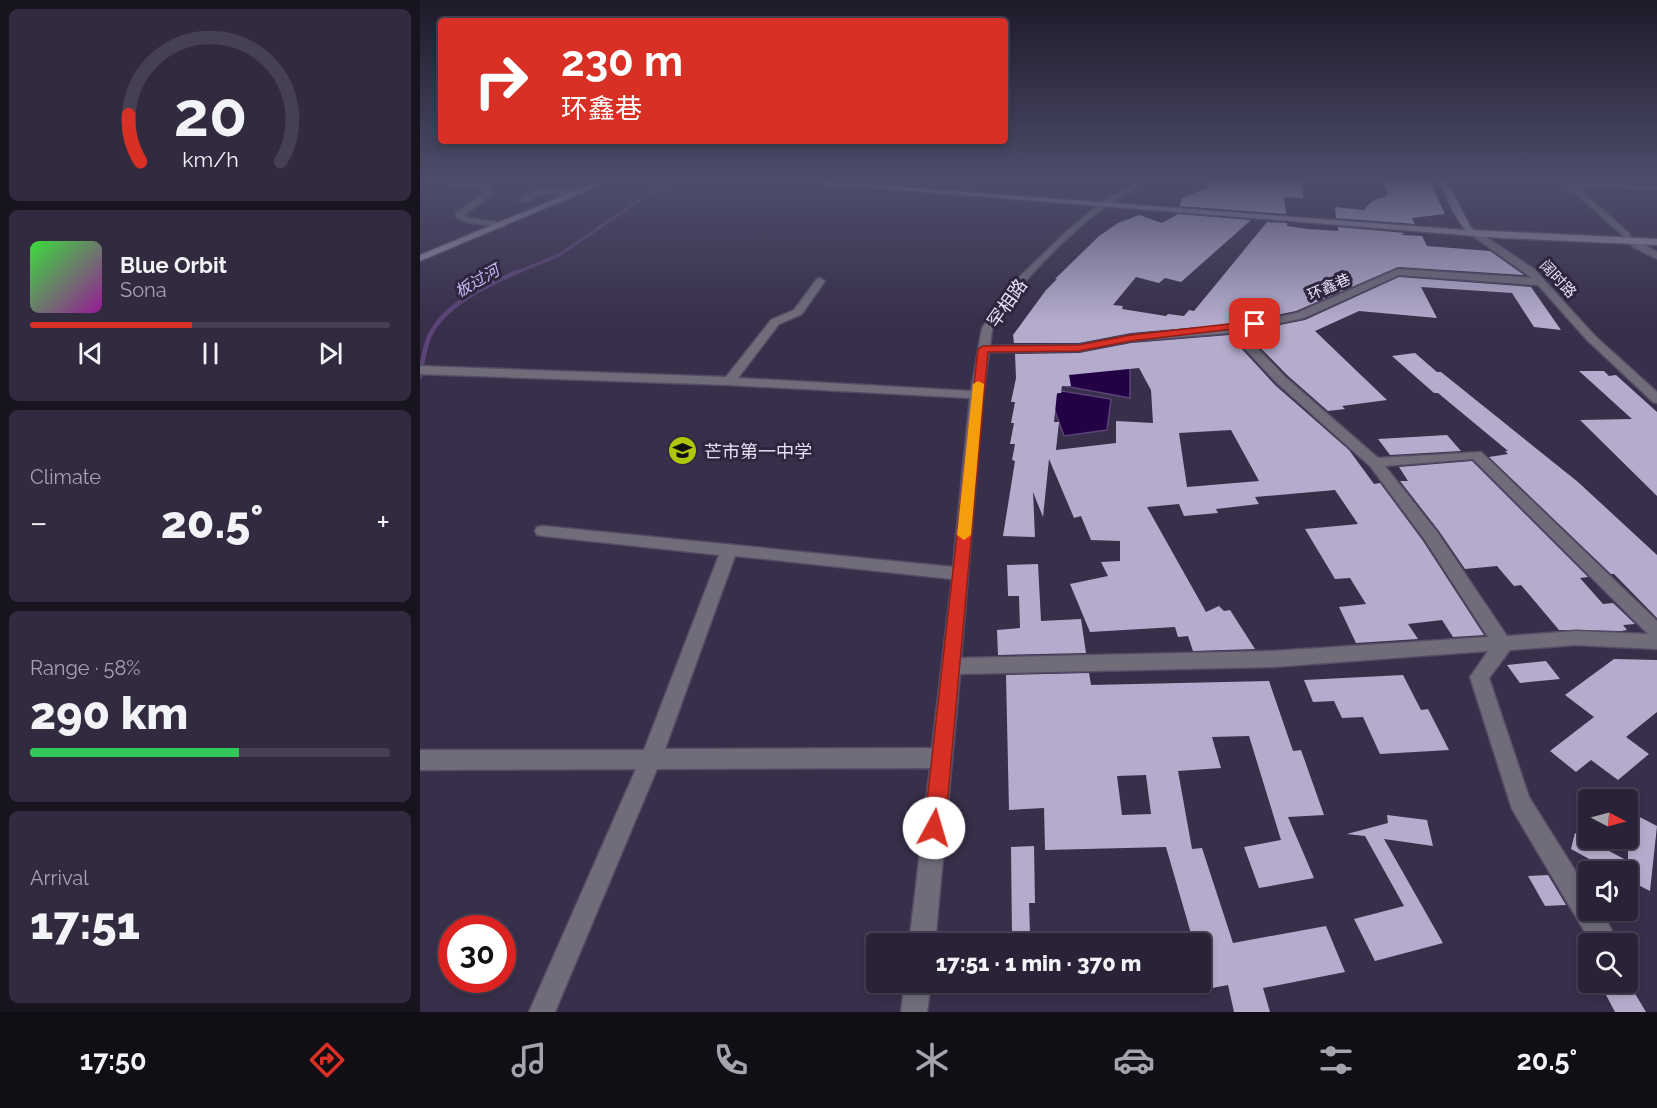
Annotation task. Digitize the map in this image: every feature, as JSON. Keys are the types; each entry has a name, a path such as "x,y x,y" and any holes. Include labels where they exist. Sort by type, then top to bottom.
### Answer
{"main road":[{"path":"420,258 496,227"},
{"path":"1421,227 1657,240"},
{"name":"阔时路","path":"1469,227 1472,231"}],"street":[{"name":"罕相路","path":"923,933 952,666 977,395 987,328 1015,286 1077,227"},
{"path":"1617,227 1636,245 1657,256"},
{"name":"阔时路","path":"1472,231 1531,271 1591,338 1657,399"},
{"name":"环鑫巷","path":"983,349 1079,348 1131,338 1233,328 1300,316 1398,272 1540,282"},
{"path":"729,381 775,322 798,312 820,281"},
{"path":"1233,328 1281,380 1375,463 1431,536 1503,645"},
{"path":"426,371 729,381 977,395"},
{"path":"1375,463 1476,455 1657,632"},
{"path":"543,531 961,574"},
{"path":"542,1012 651,759 729,550"},
{"path":"952,666 1273,659 1503,645 1576,638 1657,642"},
{"path":"1503,645 1479,676 1520,802 1600,933"},
{"path":"420,760 942,758"},
{"path":"914,1012 917,993"}],"shaded area":[{"path":"1130,362 1130,398 1059,385 1065,372"},
{"path":"1062,391 1111,399 1107,430 1064,436 1050,397"}],"building":[{"path":"1112,227 1243,227 1181,282 1165,278 1159,283 1136,277 1113,305 1123,306 1122,309 1166,316 1168,314 1184,316 1189,310 1194,311 1263,227 1338,231 1338,227 1341,227 1422,236 1427,246 1490,251 1524,275 1398,267 1296,311 1233,324 1131,333 1079,343 1014,343 1013,335 1046,290 1099,236"},
{"path":"1399,277 1531,287 1561,330 1534,327 1512,293 1421,287 1437,318 1359,311 1315,331 1387,400 1342,406 1345,409 1328,411 1287,375 1245,332 1305,320"},
{"path":"1229,335 1275,385 1349,450 1374,484 1380,483 1423,541 1484,635 1453,637 1442,620 1408,624 1418,639 1356,643 1339,607 1366,604 1350,578 1335,579 1305,529 1358,524 1335,490 1255,497 1259,504 1216,509 1218,513 1184,516 1179,504 1147,507 1206,612 1219,606 1224,611 1230,610 1255,649 1193,651 1188,636 1178,637 1175,627 1090,632 1070,584 1108,576 1101,562 1120,561 1120,541 1091,540 1081,516 1074,518 1049,459 1043,517 1033,492 1035,537 1003,536 1015,461 1012,460 1015,444 1010,444 1014,423 1011,423 1015,402 1011,402 1016,378 1015,354 1079,353 1131,343","holes":["1139,368 1151,390 1153,423 1116,421 1116,443 1056,450 1059,422 1054,422 1057,393 1061,393 1062,386 1071,386 1069,375","1231,430 1259,481 1187,487 1179,433"]},
{"path":"1415,353 1578,482 1657,555 1657,618 1614,574 1611,574 1489,457 1508,454 1505,451 1508,451 1438,393 1434,393 1392,356"},
{"path":"1579,371 1604,371 1609,376 1616,375 1657,412 1657,496 1580,420 1632,419"},
{"path":"1447,435 1461,451 1390,455 1378,439"},
{"path":"1472,461 1588,577 1580,578 1603,604 1613,603 1635,624 1623,625 1627,630 1621,631 1559,630 1521,585 1514,586 1497,566 1465,569 1400,481 1408,481 1399,467"},
{"path":"1038,564 1041,621 1081,619 1086,653 998,655 997,630 1020,628 1019,596 1008,596 1007,565"},
{"path":"1614,659 1657,660 1657,712 1626,737 1649,754 1618,780 1591,760 1576,772 1550,751 1594,717 1565,695"},
{"path":"1546,661 1560,679 1520,683 1507,665"},
{"path":"1089,673 1091,685 1269,681 1293,751 1301,750 1324,815 1288,817 1314,878 1259,888 1244,847 1281,840 1249,736 1212,737 1221,768 1178,771 1192,849 1202,848 1233,943 1326,926 1345,972 1263,988 1270,1012 1234,1012 1228,985 1211,988 1211,933 1191,933 1166,847 1045,850 1044,808 1009,810 1006,675","holes":["1146,775 1151,814 1122,815 1117,776"]},
{"path":"1403,675 1421,710 1428,709 1449,750 1380,754 1363,717 1342,718 1334,701 1313,702 1304,680"},
{"path":"1387,815 1427,820 1433,846 1384,839 1443,943 1375,961 1354,919 1404,906 1365,836 1347,834 1388,823"},
{"path":"1638,816 1657,826 1650,891 1638,885 1638,861 1628,861 1628,849 1638,849"},
{"path":"1575,833 1578,835 1578,849 1605,849 1628,861 1593,861 1571,849"},
{"path":"1034,846 1035,903 1029,903 1030,933 1012,933 1011,847"},
{"path":"1548,875 1566,905 1545,906 1528,876"},
{"path":"1605,993 1635,993 1646,1012 1615,1012"}],"waterway":[{"name":"板过河","path":"513,274 559,255 600,227"},
{"name":"板过河","path":"420,377 430,335 446,314 480,289 517,272"}],"slow traffic":[{"path":"964,535 978,384"}],"place":[{"name":"芒市第一中学","path":"683,451"}],"route":[{"path":"934,828 983,349 1079,348 1131,338 1255,324"}]}
